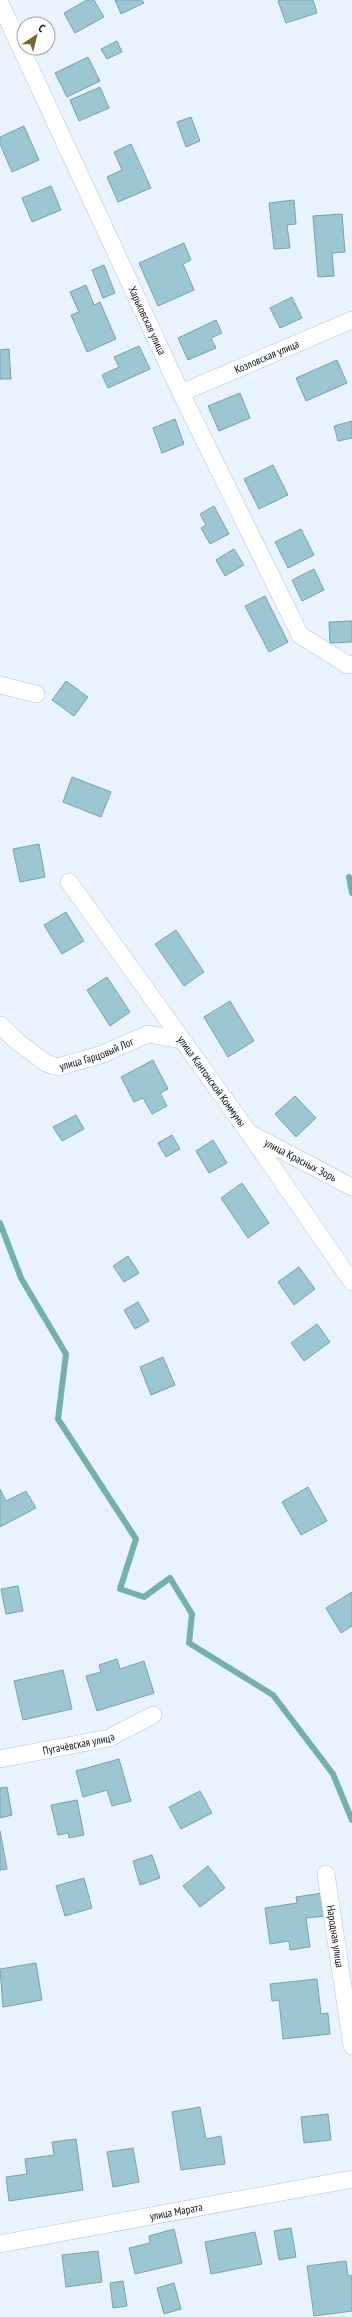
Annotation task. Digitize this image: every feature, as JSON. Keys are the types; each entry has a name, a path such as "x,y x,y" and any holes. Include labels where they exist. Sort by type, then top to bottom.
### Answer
{"street":[{"name":"Харьковская улица","path":"4,4 181,393 300,635 348,664 352,664"},
{"name":"Козловская улица","path":"181,393 352,320"},
{"path":"0,685 36,694"},
{"name":"улица Кантонской Коммуны","path":"69,882 249,1133 352,1282"},
{"name":"улица Гарцовый Лог","path":"0,1025 18,1042 46,1063 58,1066 100,1055 148,1034 181,1040"},
{"name":"улица Красных Зорь","path":"249,1133 352,1187"},
{"name":"Пугачёвская улица","path":"0,1759 109,1738 153,1715"},
{"name":"Народная улица","path":"326,1874 352,2046"},
{"name":"улица Марата","path":"0,2244 352,2179"}],"building":[{"path":"87,0 94,0 104,17 75,33 64,13"},
{"path":"115,0 142,0 144,3 121,14"},
{"path":"313,0 317,13 286,23 278,1"},
{"path":"117,41 122,52 107,59 101,49"},
{"path":"88,57 100,81 67,97 55,73"},
{"path":"100,87 109,108 79,121 70,100"},
{"path":"191,117 200,141 186,147 177,122"},
{"path":"24,126 39,160 12,172 0,144 0,137"},
{"path":"131,144 151,188 118,202 107,177 122,170 114,152"},
{"path":"51,186 61,210 32,222 22,198"},
{"path":"294,200 296,224 287,225 290,248 274,249 269,203"},
{"path":"342,214 345,252 332,253 334,276 318,277 313,216"},
{"path":"184,243 191,260 183,264 194,290 158,306 139,263"},
{"path":"104,265 115,293 103,298 92,270"},
{"path":"86,285 94,305 100,302 116,339 87,352 71,315 79,312 70,292"},
{"path":"292,297 302,318 280,328 270,308"},
{"path":"216,320 222,333 211,338 216,348 188,360 178,338"},
{"path":"139,346 150,369 108,388 102,375 119,367 114,357"},
{"path":"9,349 11,379 0,379 0,350"},
{"path":"337,360 347,383 306,401 296,378"},
{"path":"240,393 250,418 219,431 208,406"},
{"path":"175,419 184,444 162,453 153,428"},
{"path":"352,421 352,438 338,441 334,426"},
{"path":"273,465 288,495 259,509 244,479"},
{"path":"214,506 229,534 210,544 201,528 206,525 200,514"},
{"path":"301,529 314,555 288,568 275,542"},
{"path":"234,549 244,565 225,576 216,560"},
{"path":"314,569 324,590 302,601 292,580"},
{"path":"265,596 288,642 269,652 245,606"},
{"path":"352,621 352,642 330,643 329,622"},
{"path":"66,681 88,697 74,716 52,700"},
{"path":"72,777 111,792 101,817 63,802"},
{"path":"39,844 45,877 20,882 13,849"},
{"path":"66,912 84,941 62,954 44,925"},
{"path":"176,930 204,972 184,986 155,944"},
{"path":"107,977 130,1012 110,1026 87,990"},
{"path":"230,1001 254,1041 228,1057 204,1017"},
{"path":"153,1060 168,1089 160,1093 167,1106 152,1114 143,1098 134,1102 121,1077"},
{"path":"295,1096 316,1118 296,1137 275,1114"},
{"path":"76,1115 84,1129 62,1141 53,1127"},
{"path":"172,1135 180,1149 166,1157 158,1143"},
{"path":"213,1140 227,1163 209,1173 196,1151"},
{"path":"242,1183 269,1223 248,1238 221,1198"},
{"path":"128,1256 139,1273 124,1282 113,1266"},
{"path":"299,1267 315,1289 294,1305 278,1282"},
{"path":"138,1302 149,1321 135,1329 124,1310"},
{"path":"317,1324 330,1342 304,1361 291,1343"},
{"path":"163,1357 175,1385 151,1395 140,1367"},
{"path":"308,1487 327,1521 301,1535 282,1502"},
{"path":"0,1489 6,1501 26,1491 36,1508 0,1527"},
{"path":"18,1586 23,1611 6,1614 1,1589"},
{"path":"352,1592 352,1626 341,1633 326,1608"},
{"path":"117,1659 120,1669 144,1661 154,1693 97,1711 86,1676 101,1672 99,1665"},
{"path":"63,1670 72,1709 23,1720 14,1681"},
{"path":"119,1759 131,1801 112,1806 107,1790 83,1797 76,1771"},
{"path":"7,1787 12,1815 0,1818 0,1788"},
{"path":"200,1791 212,1813 181,1829 169,1807"},
{"path":"77,1800 84,1835 69,1838 68,1833 58,1835 51,1805"},
{"path":"0,1831 7,1869 0,1870"},
{"path":"152,1855 160,1878 140,1885 133,1861"},
{"path":"208,1866 225,1888 200,1907 183,1886"},
{"path":"84,1878 92,1908 65,1916 56,1886"},
{"path":"322,1893 325,1916 306,1918 310,1947 290,1950 289,1941 270,1944 265,1908 297,1903 296,1897"},
{"path":"36,1963 42,2000 3,2007 0,1969"},
{"path":"317,1979 321,2014 328,2013 330,2034 283,2039 279,2000 272,2001 270,1984"},
{"path":"200,2107 206,2139 221,2136 225,2164 181,2170 172,2112"},
{"path":"328,2114 331,2140 304,2143 301,2117"},
{"path":"76,2139 83,2190 9,2201 6,2177 27,2174 25,2159 54,2155 52,2142"},
{"path":"133,2148 139,2182 113,2187 107,2152"},
{"path":"291,2228 296,2257 279,2260 274,2231"},
{"path":"174,2229 182,2263 135,2274 129,2248 150,2243 149,2236"},
{"path":"255,2232 262,2264 211,2274 205,2242"},
{"path":"98,2251 102,2282 66,2287 62,2255"},
{"path":"346,2261 348,2276 352,2275 352,2311 314,2316 307,2266"},
{"path":"123,2281 127,2306 113,2308 110,2283"},
{"path":"174,2283 181,2309 164,2314 157,2288"}],"waterway":[{"path":"349,877 352,893"},
{"path":"0,1223 21,1278 66,1354 58,1419 136,1539 120,1589 144,1597 170,1578 192,1614 189,1643 273,1695 333,1774 352,1820"}]}
